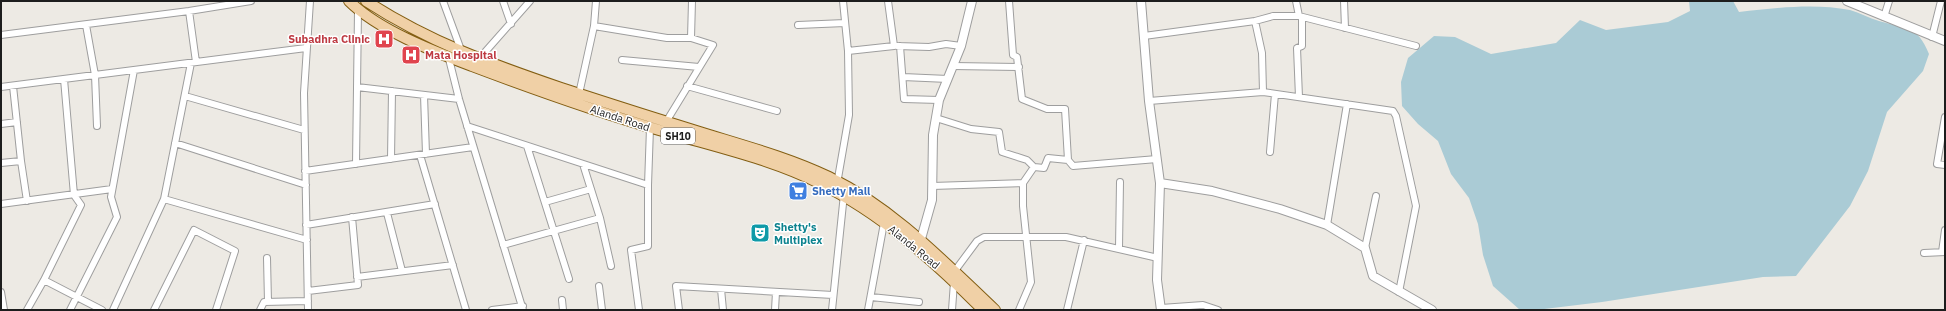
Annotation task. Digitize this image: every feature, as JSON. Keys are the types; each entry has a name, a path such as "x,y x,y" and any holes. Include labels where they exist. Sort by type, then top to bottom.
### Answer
{"main road":[{"name":"Alanda Road","path":"349,1 358,11 401,35 448,57 650,128 791,167"},
{"name":"Alanda Road","path":"366,1 388,15 478,60 666,122 759,150 791,167 888,212 954,276 995,310"},
{"name":"Alanda Road","path":"841,189 884,222 913,237 954,276 982,310"}],"street":[{"path":"1,36 189,11 250,1"},
{"path":"308,310 304,93 310,1"},
{"path":"443,1 464,63"},
{"path":"503,1 511,24"},
{"path":"478,60 530,1"},
{"path":"579,94 594,26 596,1"},
{"path":"691,38 692,1"},
{"path":"832,310 841,189 849,115 848,50 843,1"},
{"path":"888,1 903,77 904,98 939,100"},
{"path":"913,237 932,200 933,135 939,100 961,46 972,1"},
{"path":"1009,1 1013,55 1017,57 1022,99 1047,109 1065,109 1068,160 1073,166 1157,159"},
{"path":"1141,1 1149,101 1160,183 1157,280 1161,309 1203,306 1218,310"},
{"path":"1296,1 1300,17 1302,46 1297,48 1299,97"},
{"path":"1344,1 1345,28"},
{"path":"1847,1 1945,41"},
{"path":"1884,17 1888,1"},
{"path":"1932,36 1942,1"},
{"path":"113,310 164,199 185,96 194,62 189,11"},
{"path":"356,164 358,11"},
{"path":"1144,36 1255,21 1273,16 1300,17 1416,46"},
{"path":"1255,21 1262,53 1263,92"},
{"path":"798,25 845,22"},
{"path":"86,25 95,75 97,126"},
{"path":"594,26 667,38 691,38 713,44 666,122"},
{"path":"848,50 897,46 929,47 946,44 961,46"},
{"path":"446,45 459,99 473,147 523,308 492,310"},
{"path":"1,87 306,48"},
{"path":"622,60 699,67"},
{"path":"953,66 1019,67"},
{"path":"70,310 117,217 111,200 112,190 134,70"},
{"path":"903,77 948,79"},
{"path":"26,310 44,280 81,205 74,195 64,79"},
{"path":"13,86 27,201"},
{"path":"687,86 777,111"},
{"path":"357,87 459,99"},
{"path":"391,159 392,91"},
{"path":"1149,101 1263,92 1393,111 1396,116 1416,206 1399,292"},
{"path":"1270,152 1275,94"},
{"path":"424,95 423,154 435,204 466,310"},
{"path":"185,96 304,130"},
{"path":"1328,225 1348,104"},
{"path":"936,118 971,129 999,132 1002,152 1028,160 1034,167 1044,168 1048,158 1068,160"},
{"path":"1945,120 1937,164 1945,165"},
{"path":"1,124 17,122"},
{"path":"467,126 648,184"},
{"path":"639,310 631,250 648,246 650,128"},
{"path":"176,143 306,185"},
{"path":"527,146 569,279"},
{"path":"305,171 473,147"},
{"path":"1,163 21,161"},
{"path":"583,164 600,218 611,266"},
{"path":"1019,310 1031,282 1026,236 1023,183 1034,167"},
{"path":"1119,248 1120,182"},
{"path":"932,186 1023,183"},
{"path":"1160,183 1212,191 1280,209 1328,225 1365,248"},
{"path":"545,202 591,189"},
{"path":"1,204 112,190"},
{"path":"1376,196 1365,248 1373,276 1432,310"},
{"path":"164,199 307,240"},
{"path":"306,224 387,213 435,204"},
{"path":"387,213 402,272"},
{"path":"308,291 358,285 352,217"},
{"path":"503,245 600,218"},
{"path":"868,310 884,222"},
{"path":"154,310 194,230 235,251 216,310"},
{"path":"1924,253 1943,252 1945,230"},
{"path":"952,310 954,276 980,239 1026,236 1066,237 1158,258"},
{"path":"1066,310 1084,240"},
{"path":"266,258 268,302"},
{"path":"357,277 453,265"},
{"path":"44,280 102,310"},
{"path":"599,286 602,310"},
{"path":"679,310 676,286 833,295"},
{"path":"721,288 722,310"},
{"path":"1,292 4,310"},
{"path":"775,310 776,292"},
{"path":"871,297 919,302"},
{"path":"562,300 563,310"},
{"path":"260,310 264,302 308,301"}],"water":[{"path":"1689,1 1733,1 1739,12 1809,7 1850,10 1915,32 1920,37 1929,54 1923,71 1887,112 1868,171 1850,206 1796,276 1763,277 1602,302 1536,310 1520,310 1493,286 1483,255 1478,224 1469,198 1451,174 1438,141 1418,124 1402,106 1401,82 1408,58 1434,36 1455,37 1491,54 1556,43 1580,20 1606,30 1668,22 1690,11"}],"place":[{"name":"Subadhra Clinic","path":"384,39"},
{"name":"Mata Hospital","path":"411,55"},
{"name":"Shetty Mall","path":"798,191"},
{"name":"Shetty's Multiplex","path":"760,233"}]}
